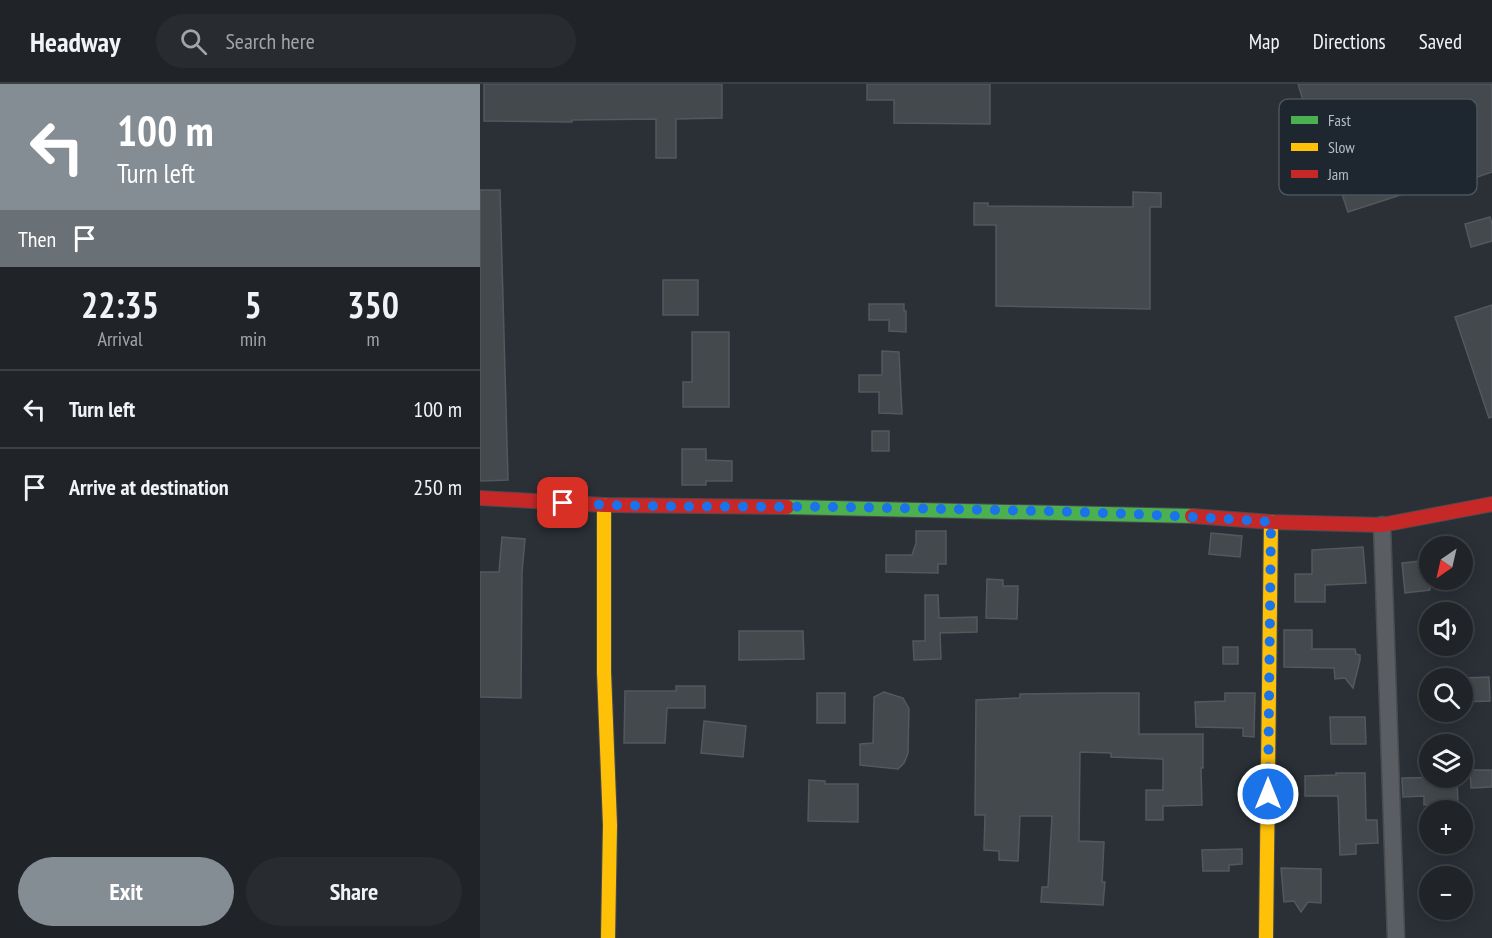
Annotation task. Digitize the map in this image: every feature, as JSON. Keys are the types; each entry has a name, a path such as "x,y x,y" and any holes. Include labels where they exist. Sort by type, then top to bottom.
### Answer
{"street":[{"path":"480,498 604,505 840,507 1184,515 1271,522 1382,525 1492,504"},
{"path":"604,505 604,672 610,825 608,938"},
{"path":"1266,938 1271,522"},
{"path":"1382,525 1396,938"}],"building":[{"path":"484,84 722,84 722,118 676,119 676,158 656,158 656,119 572,120 572,122 484,121"},
{"path":"867,84 990,84 990,124 894,123 894,100 867,100"},
{"path":"1298,84 1492,84 1492,172 1477,177 1477,99 1303,99"},
{"path":"480,190 500,190 508,480 480,481"},
{"path":"1133,192 1161,193 1161,207 1150,207 1150,309 996,306 996,225 974,225 974,203 988,203 988,206 1133,207"},
{"path":"1342,195 1400,195 1348,212"},
{"path":"1490,217 1492,241 1471,247 1465,224"},
{"path":"663,280 698,280 698,315 663,315"},
{"path":"869,304 904,304 906,332 889,331 889,320 869,320"},
{"path":"1492,305 1492,417 1489,418 1455,317"},
{"path":"692,332 729,332 729,407 683,407 683,382 692,382"},
{"path":"882,351 899,352 902,414 879,413 879,392 859,392 859,375 882,375"},
{"path":"872,431 889,431 889,451 872,451"},
{"path":"682,449 706,449 706,460 732,461 732,481 706,481 706,485 682,485"},
{"path":"916,531 946,531 946,564 938,564 938,573 886,572 886,555 912,555 916,543"},
{"path":"1211,533 1242,536 1240,557 1209,554"},
{"path":"502,537 525,539 522,572 521,698 480,697 480,572 499,572"},
{"path":"1363,547 1366,583 1325,585 1325,602 1295,602 1295,574 1312,574 1312,550"},
{"path":"1419,561 1419,590 1430,590 1405,593 1402,563"},
{"path":"987,579 1003,580 1003,586 1018,586 1017,619 986,618"},
{"path":"925,595 938,595 939,618 977,617 977,632 940,633 941,659 914,660 913,641 925,641"},
{"path":"1284,630 1312,630 1312,649 1355,649 1356,654 1360,655 1360,660 1353,688 1345,678 1335,679 1334,668 1284,667"},
{"path":"739,631 803,631 804,659 739,660"},
{"path":"1223,647 1238,647 1238,664 1223,664"},
{"path":"1489,677 1490,701 1473,702 1473,678"},
{"path":"676,686 705,686 705,708 667,708 665,743 624,743 625,691 676,691"},
{"path":"884,692 903,698 909,709 908,753 904,763 898,769 860,765 860,744 873,743 874,697"},
{"path":"817,693 845,693 845,723 817,723"},
{"path":"1139,693 1139,734 1203,734 1202,805 1163,806 1163,820 1146,820 1146,790 1163,790 1163,759 1111,757 1111,753 1080,752 1079,841 1104,842 1103,905 1041,902 1042,887 1048,887 1052,816 1020,816 1018,861 999,860 999,851 984,850 985,815 975,815 976,700 1020,698 1020,694"},
{"path":"1225,693 1255,693 1254,737 1243,736 1243,728 1196,727 1195,702 1225,701"},
{"path":"1330,717 1365,717 1366,744 1331,744"},
{"path":"704,721 746,726 743,757 701,753"},
{"path":"1473,770 1492,770 1492,787 1473,788"},
{"path":"1336,773 1365,773 1366,820 1377,820 1378,843 1356,844 1356,854 1340,855 1338,796 1305,796 1305,776 1336,775"},
{"path":"1402,778 1419,778 1419,788 1457,788 1458,800 1424,800 1424,796 1403,797"},
{"path":"809,780 825,781 825,784 858,784 858,822 808,821"},
{"path":"1242,849 1242,864 1229,865 1229,871 1203,871 1202,850"},
{"path":"1281,868 1321,869 1321,903 1308,902 1301,912 1294,901 1284,902"}],"traffic: fast":[{"path":"787,507 1192,516"}],"traffic: slow":[{"path":"604,505 604,672 610,825 608,938"},
{"path":"1266,938 1271,522"}],"traffic: jam":[{"path":"480,498 604,505 787,507"},
{"path":"1192,516 1271,522 1382,525 1492,504"}],"route":[{"path":"563,503 1184,515 1271,522 1268,794"}]}
